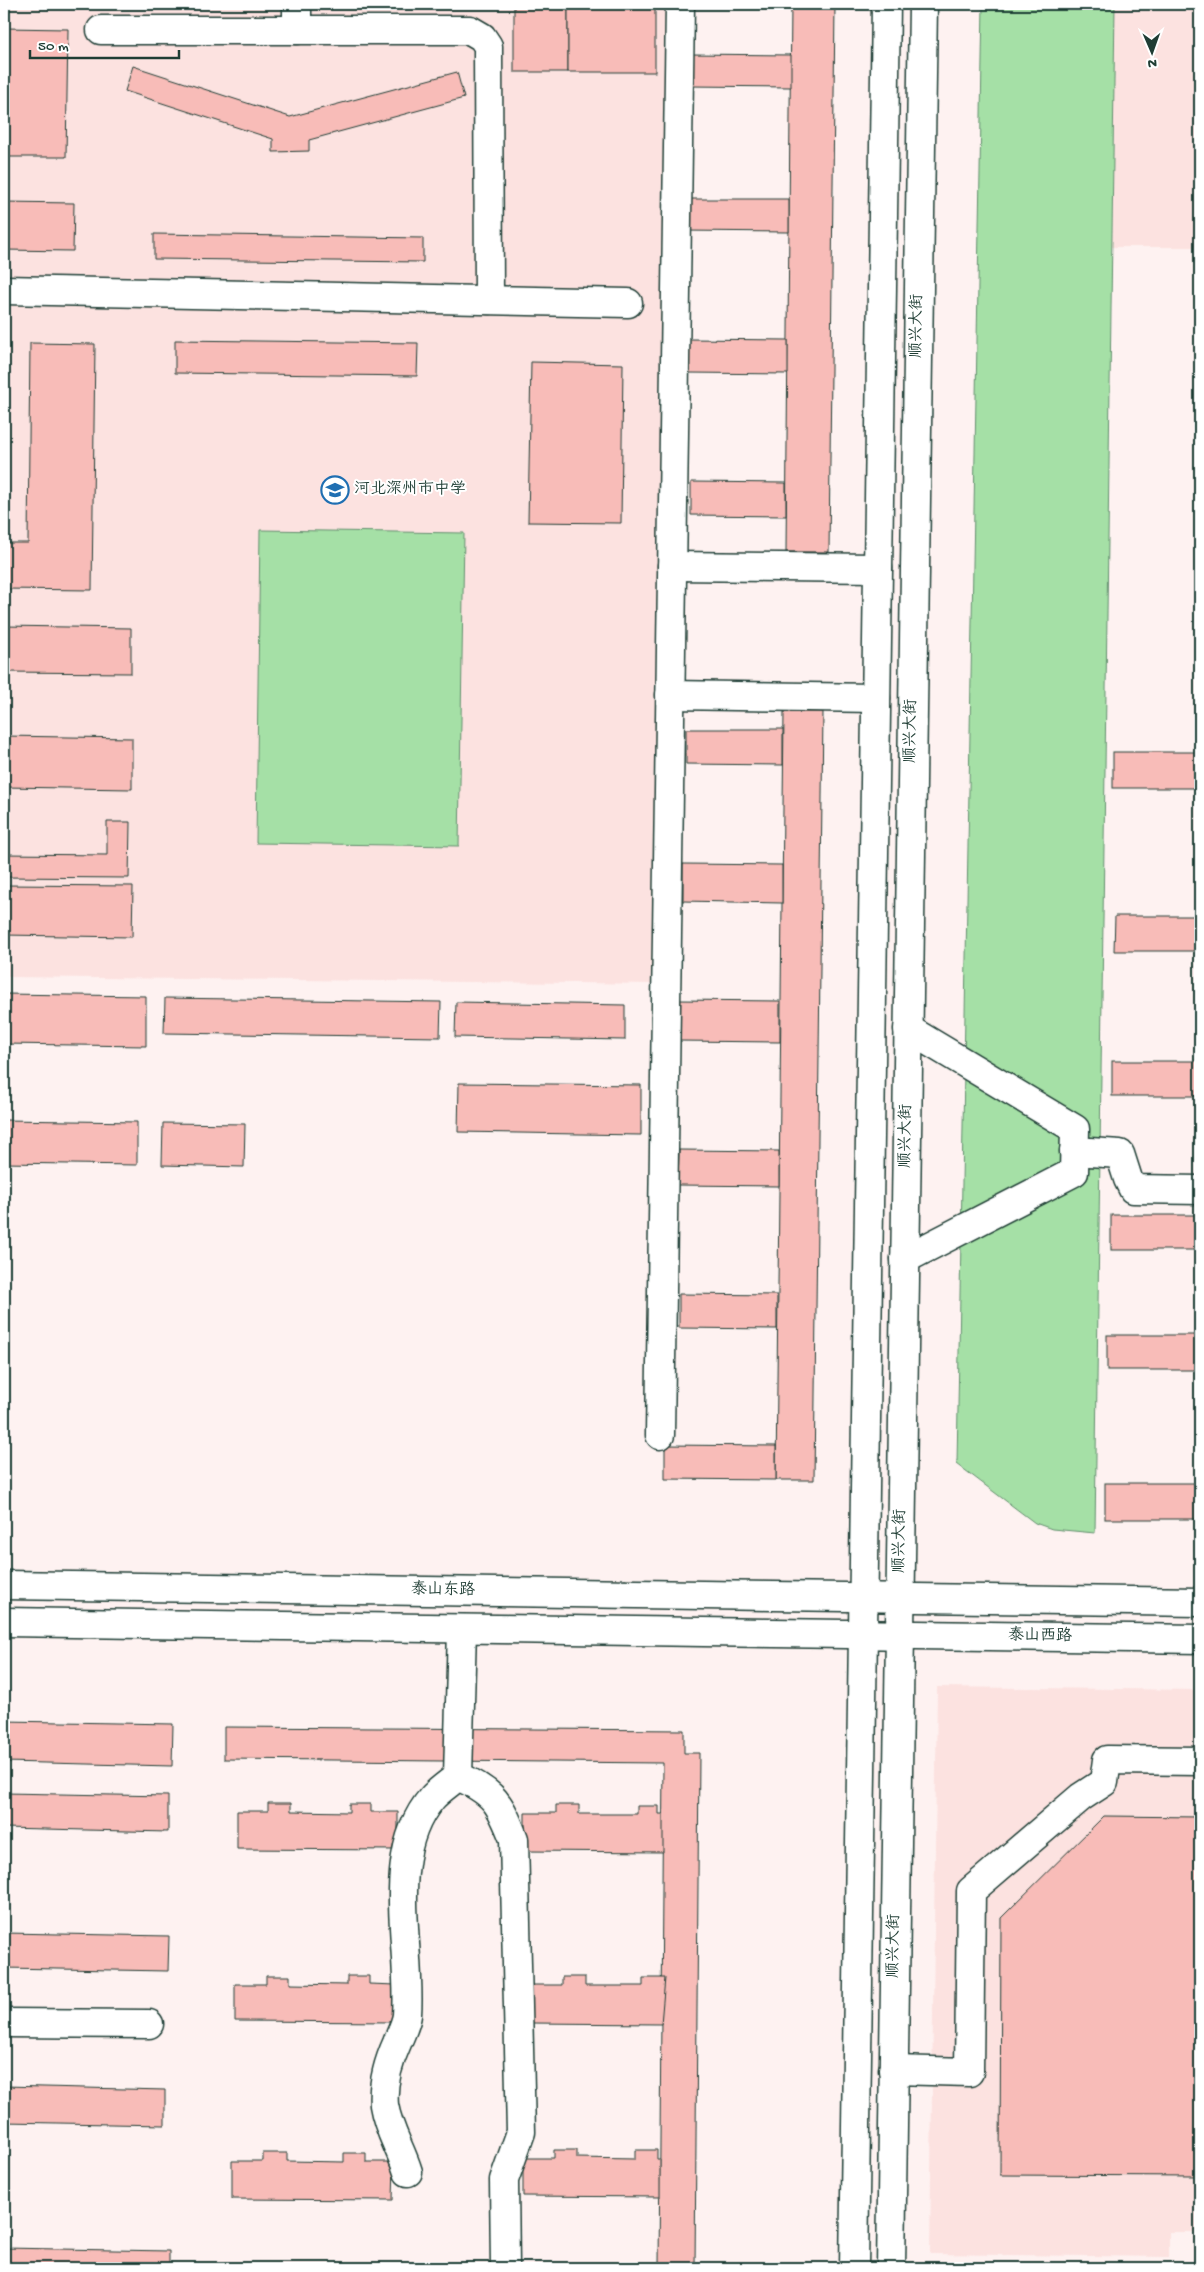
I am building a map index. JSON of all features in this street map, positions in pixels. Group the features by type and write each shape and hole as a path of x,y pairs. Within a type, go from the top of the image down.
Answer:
{"main road":[{"path":"660,1435 680,4"},
{"name":"顺兴大街","path":"854,2268 882,1598 876,698 886,4"},
{"name":"顺兴大街","path":"891,2268 893,2070 881,1634 905,1259 923,4"},
{"path":"101,30 297,17 470,30 482,37 488,46 489,300"},
{"path":"4,290 628,303"},
{"path":"672,566 878,568"},
{"path":"670,695 876,698"},
{"path":"905,1259 1074,1172 1075,1129 908,1029"},
{"path":"1074,1151 1120,1154 1128,1179 1134,1189 1200,1190"},
{"name":"泰山东路","path":"4,1585 882,1598"},
{"path":"882,1598 1200,1602"},
{"path":"4,1622 881,1634"},
{"path":"408,2172 404,2157 390,2130 384,2105 384,2086 388,2062 407,2016 404,1861 414,1828 432,1798 458,1776 462,1628"},
{"name":"泰山西路","path":"881,1634 1200,1639"},
{"path":"893,2070 969,2072 971,1891 1081,1797 1104,1782 1107,1760 1200,1761"},
{"path":"458,1776 482,1787 494,1798 504,1814 514,1839 521,2132 504,2180 505,2268"},
{"path":"4,2023 149,2024"}],"shaded area":[{"name":"河北深州市中学","path":"4,4 672,4 661,984 4,977"},
{"path":"1115,4 1200,4 1200,247 1112,247"},
{"path":"937,1687 1200,1690 1200,2232 1169,2232 1169,2257 930,2254"}],"green space":[{"path":"983,4 1115,4 1095,1533 1052,1529 1035,1523 957,1464"},
{"path":"260,530 464,533 459,846 256,843"}],"building":[{"path":"514,4 568,4 568,72 514,72"},
{"path":"791,4 835,4 829,552 786,552"},
{"path":"568,7 655,7 655,72 568,72"},
{"path":"4,28 68,29 66,157 4,157"},
{"path":"689,54 791,55 791,87 689,86"},
{"path":"133,66 290,117 457,72 464,98 309,140 309,151 273,152 273,139 125,91"},
{"path":"684,199 789,199 789,232 684,231"},
{"path":"4,202 74,203 73,251 4,250"},
{"path":"154,234 423,238 423,262 154,259"},
{"path":"689,339 788,340 788,374 689,373"},
{"path":"175,340 418,343 417,376 175,373"},
{"path":"30,343 95,344 92,590 4,589 4,543 28,543"},
{"path":"531,362 623,364 621,523 528,522"},
{"path":"691,482 786,483 786,516 691,515"},
{"path":"4,626 131,628 131,673 4,672"},
{"path":"784,712 823,712 814,1480 776,1480"},
{"path":"686,729 783,729 783,765 686,764"},
{"path":"4,736 132,738 132,789 4,787"},
{"path":"1113,752 1200,752 1200,788 1113,788"},
{"path":"107,822 130,822 129,878 4,877 4,854 107,855"},
{"path":"683,864 782,865 782,903 683,901"},
{"path":"4,885 133,886 132,937 4,935"},
{"path":"1115,916 1200,916 1200,951 1114,951"},
{"path":"4,994 146,996 146,1046 4,1044"},
{"path":"165,998 441,1002 440,1037 164,1033"},
{"path":"678,1000 780,1001 780,1042 678,1041"},
{"path":"456,1002 625,1005 625,1040 455,1037"},
{"path":"1112,1061 1200,1061 1200,1096 1112,1096"},
{"path":"459,1083 641,1085 641,1135 458,1132"},
{"path":"4,1120 137,1122 137,1165 4,1163"},
{"path":"163,1123 245,1124 244,1167 162,1165"},
{"path":"679,1150 779,1151 779,1186 678,1185"},
{"path":"1111,1215 1200,1215 1200,1250 1111,1250"},
{"path":"679,1294 777,1295 777,1329 679,1328"},
{"path":"1107,1335 1200,1335 1200,1370 1107,1370"},
{"path":"665,1445 776,1446 776,1480 665,1479"},
{"path":"1105,1483 1200,1483 1200,1519 1105,1519"},
{"path":"4,1721 173,1724 172,1766 4,1762"},
{"path":"224,1727 684,1730 684,1753 699,1753 695,2268 659,2268 663,1763 224,1759"},
{"path":"4,1793 168,1796 168,1832 4,1828"},
{"path":"268,1803 291,1803 291,1811 349,1812 349,1804 371,1804 371,1812 398,1812 398,1850 237,1849 237,1811 268,1811"},
{"path":"556,1805 579,1805 579,1814 637,1814 637,1806 659,1806 659,1814 663,1814 663,1852 525,1851 525,1813 556,1813"},
{"path":"1104,1816 1200,1817 1200,2176 1000,2175 1001,1918"},
{"path":"4,1933 169,1936 168,1971 4,1968"},
{"path":"266,1976 290,1976 290,1984 347,1985 347,1976 369,1976 369,1984 396,1985 396,2022 235,2021 235,1984 266,1984"},
{"path":"562,1977 585,1977 585,1986 643,1986 643,1978 665,1978 661,2024 531,2023 531,1985 562,1985"},
{"path":"4,2086 165,2090 165,2125 4,2122"},
{"path":"554,2150 577,2150 577,2158 635,2159 635,2150 657,2150 657,2159 660,2159 660,2197 523,2196 523,2158 554,2158"},
{"path":"263,2153 287,2153 287,2161 344,2162 344,2153 366,2153 366,2162 394,2162 393,2200 232,2199 232,2161 263,2161"},
{"path":"4,2248 169,2251 169,2268 4,2268"}],"place":[{"name":"河北深州市中学","path":"335,490"}]}
